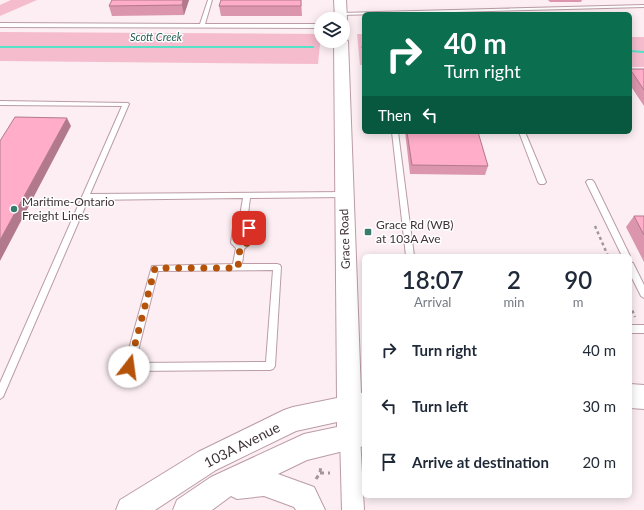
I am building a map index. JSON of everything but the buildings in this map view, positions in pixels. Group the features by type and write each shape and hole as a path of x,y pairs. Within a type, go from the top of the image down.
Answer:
{"street":[{"path":"340,0 341,12"},
{"name":"Grace Road","path":"341,48 344,194 357,405 357,435"},
{"path":"632,396 644,397"},
{"name":"103A Avenue","path":"130,510 207,461 293,419 357,405"},
{"path":"187,510 221,487 304,447 357,435 353,510"},
{"path":"221,487 264,482 304,497 311,510"}],"lane":[{"path":"202,26 210,0"},
{"path":"425,12 644,6"},
{"path":"350,15 362,15"},
{"path":"0,25 314,26"},
{"path":"0,103 126,104 0,394"},
{"path":"395,134 410,254"},
{"path":"523,134 542,182"},
{"path":"590,182 625,254"},
{"path":"86,197 344,194"},
{"path":"238,268 240,247 235,243 237,228 243,224 247,195"},
{"path":"277,267 270,366 129,367 155,268 238,268 277,267"},
{"path":"632,269 644,294"},
{"path":"632,329 644,329"}],"path":[{"path":"595,226 607,254"},
{"path":"632,309 636,317 632,317"},
{"path":"314,483 320,474 321,461"},
{"path":"320,474 330,473"}],"shaded area":[{"path":"11,0 37,0 0,16 0,5"},
{"path":"0,32 314,34 314,48 320,48 318,64 0,61"},
{"path":"357,34 362,34 362,65 360,65"},
{"path":"632,37 644,37 644,67 632,67"}],"waterway":[{"name":"Scott Creek","path":"0,47 313,47"},
{"name":"Scott Creek","path":"632,51 644,52"}],"place":[{"name":"Maritime-Ontario Freight Lines","path":"14,209"},
{"name":"Grace Rd (WB) at 103A Ave","path":"368,232"}],"route":[{"path":"129,367 155,268 238,268 240,247 247,243 249,228"}]}
